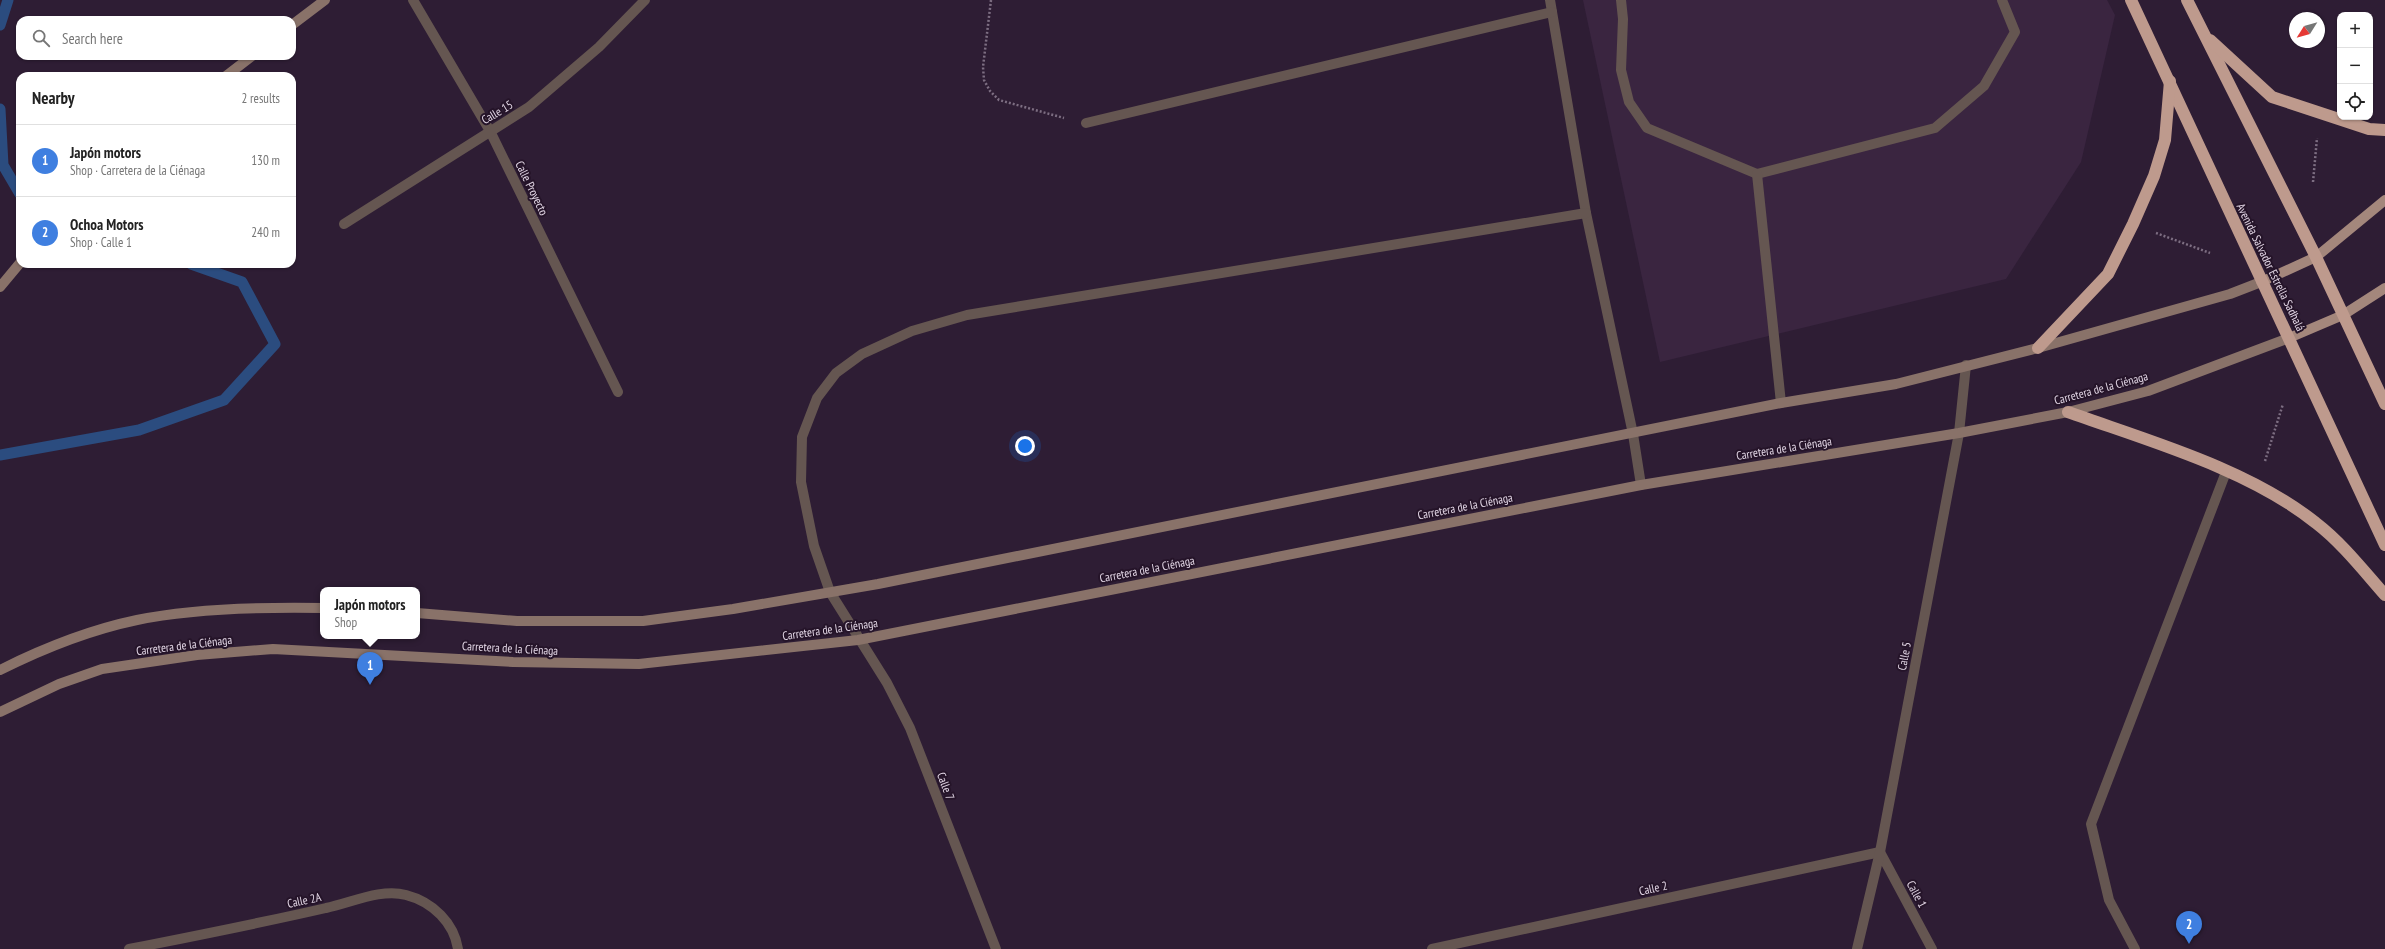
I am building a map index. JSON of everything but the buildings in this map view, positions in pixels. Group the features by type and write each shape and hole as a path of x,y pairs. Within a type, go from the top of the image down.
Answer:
{"highway":[{"name":"Avenida Salvador Estrella Sadhalá","path":"2132,0 2170,80 2261,282 2289,338 2385,545"},
{"path":"2187,0 2316,257 2385,404"},
{"path":"2204,35 2272,97 2369,130 2385,130"},
{"path":"2038,348 2108,274 2133,224 2154,176 2165,140 2170,80"},
{"path":"2068,412 2173,449 2281,498 2316,523 2353,559 2385,595"}],"main road":[{"path":"2261,282 2316,257 2385,200"},
{"path":"2289,338 2343,315 2385,288"}],"street":[{"path":"296,23 325,0"},
{"name":"Calle Proyecto","path":"412,0 490,131 618,392"},
{"name":"Calle 15","path":"344,224 529,107 599,47 645,0"},
{"path":"1550,0 1586,213 1633,434 1641,485"},
{"path":"1621,0 1623,19 1621,70 1629,102 1646,128 1757,174 1935,128 1984,86 2014,32 2002,0"},
{"path":"1086,123 1552,12"},
{"path":"231,72 247,60"},
{"path":"1757,174 1781,403"},
{"name":"Calle 7","path":"996,949 910,728 887,684 858,640 830,592 814,546 801,482 802,437 817,398 836,373 862,354 912,331 967,315 1586,213"},
{"path":"0,287 17,268"},
{"path":"420,613 517,621 643,621 733,609 878,584 1633,434 1781,403 1896,384 1966,365 2038,348 2230,294 2261,282"},
{"name":"Carretera de la Ciénaga","path":"0,712 59,684 102,669 197,655 273,649 514,662 639,664 858,640 1641,485 1959,433 2068,412 2148,390 2289,338"},
{"name":"Calle 5","path":"1857,949 1880,852 1959,433 1966,365"},
{"path":"2135,949 2109,900 2091,824 2226,472"},
{"path":"0,670 43,649 101,629 139,620 266,607 320,608"},
{"name":"Calle 2","path":"1432,949 1880,852"},
{"name":"Calle 1","path":"1880,852 1932,949"},
{"name":"Calle 2A","path":"129,949 326,908 387,893 406,895 425,903 445,917 456,940 458,949"}],"path":[{"path":"991,0 984,80 990,91 999,100 1050,115"},
{"path":"2313,182 2319,114"},
{"path":"2133,224 2210,253"},
{"path":"2257,486 2284,404"}],"shaded area":[{"path":"1583,0 2107,0 2115,15 2081,162 2006,279 1660,362"}],"waterway":[{"path":"0,25 8,0"},
{"path":"0,109 3,165 16,187"},
{"path":"0,455 139,430 224,400 275,344 242,282 202,268"}],"place":[{"name":"Japón motors","path":"370,685"},
{"name":"Ochoa Motors","path":"2189,944"}]}
